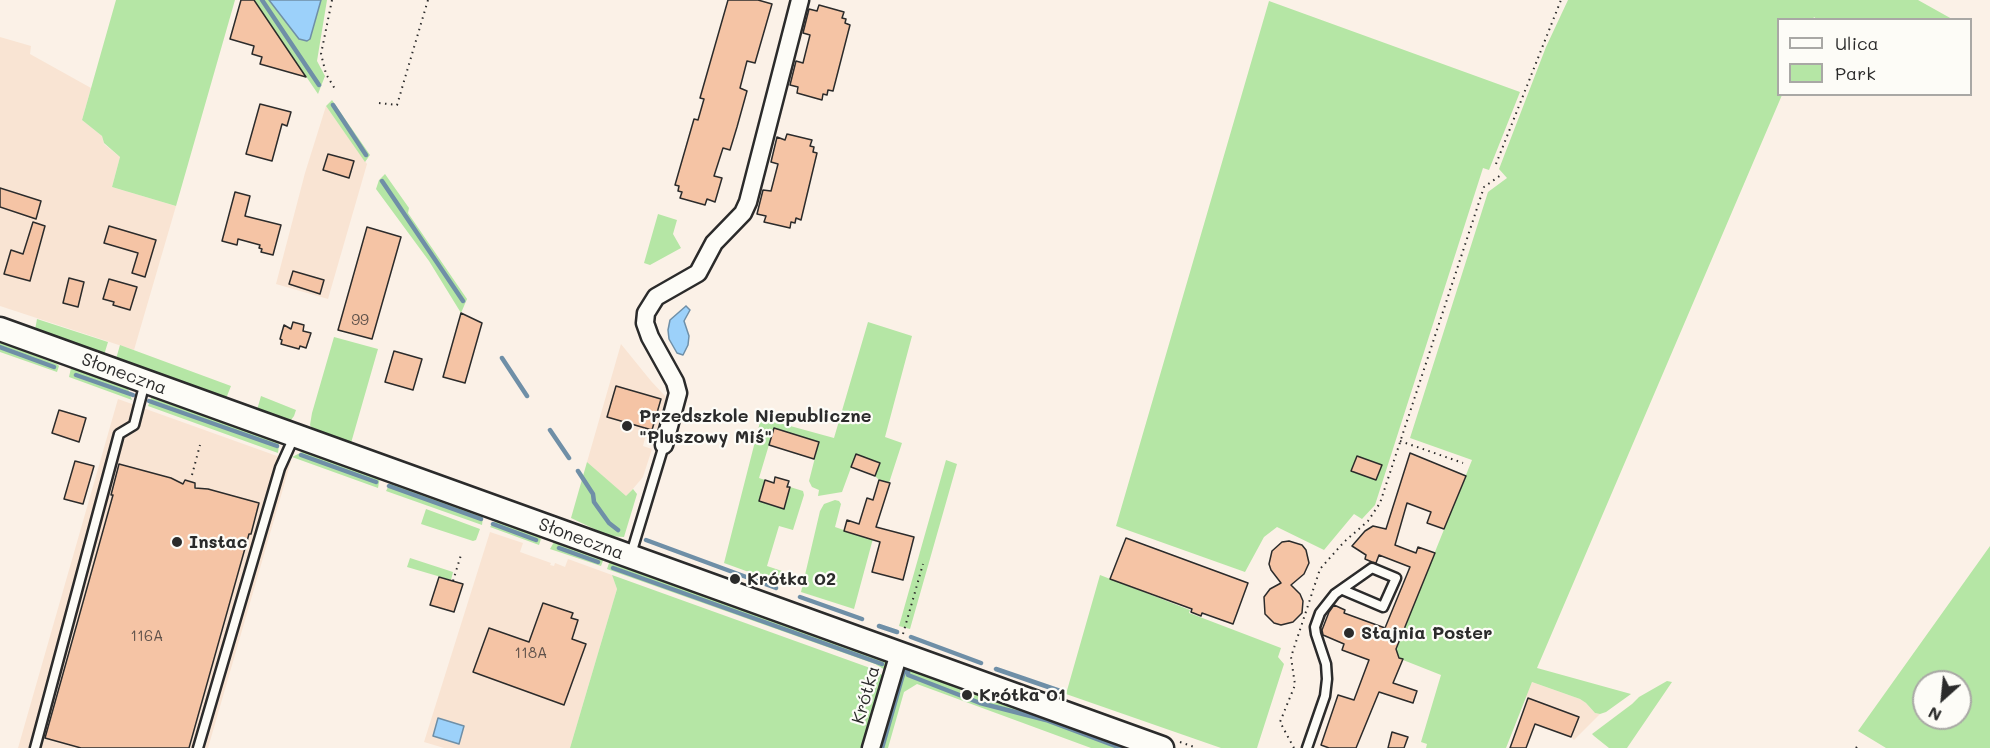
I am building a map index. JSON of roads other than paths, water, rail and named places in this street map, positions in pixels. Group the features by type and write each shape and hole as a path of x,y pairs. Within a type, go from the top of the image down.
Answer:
{"main road":[{"name":"Słoneczna","path":"0,329 630,556 900,648 1162,748"}],"street":[{"path":"664,446 678,393 675,382 650,337 645,323 646,312 656,297 698,273 714,243 743,213 748,202 800,0"},
{"name":"Krótka","path":"871,748 900,648"}],"lane":[{"path":"34,748 119,434 134,425 145,382"},
{"path":"198,748 280,468 295,435"},
{"path":"630,556 664,446"},
{"path":"1307,748 1325,696 1326,664 1315,627 1325,606 1335,594 1372,568 1396,578 1383,607 1343,590"}],"water":[{"path":"269,0 321,0 310,39 307,41 299,39"},
{"path":"686,306 690,310 684,321 689,336 683,355 677,353 669,339 668,330 670,320"},
{"path":"438,718 464,726 459,744 433,736"}],"waterway":[{"path":"262,0 319,85"},
{"path":"333,105 366,155"},
{"path":"382,181 463,301"},
{"path":"0,347 54,367"},
{"path":"502,358 527,396"},
{"path":"76,375 133,395"},
{"path":"149,401 277,446"},
{"path":"550,430 569,458"},
{"path":"301,455 376,482"},
{"path":"578,471 593,494 594,502 609,523 618,530"},
{"path":"389,486 481,519"},
{"path":"493,524 536,540"},
{"path":"646,540 776,588"},
{"path":"559,548 598,562"},
{"path":"613,568 882,664"},
{"path":"800,597 862,619"},
{"path":"879,626 897,632"},
{"path":"911,637 981,663"},
{"path":"996,669 1063,692"},
{"path":"882,748 904,671 908,672 908,675 980,703 1046,720 1121,748"}],"place":[{"name":"Przedszkole Niepubliczne \"Pluszowy Miś\"","path":"627,426"},
{"name":"Instac","path":"177,542"},
{"name":"Krótka 02","path":"735,579"},
{"name":"Stajnia Poster","path":"1349,633"},
{"name":"Krótka 01","path":"967,695"}]}
